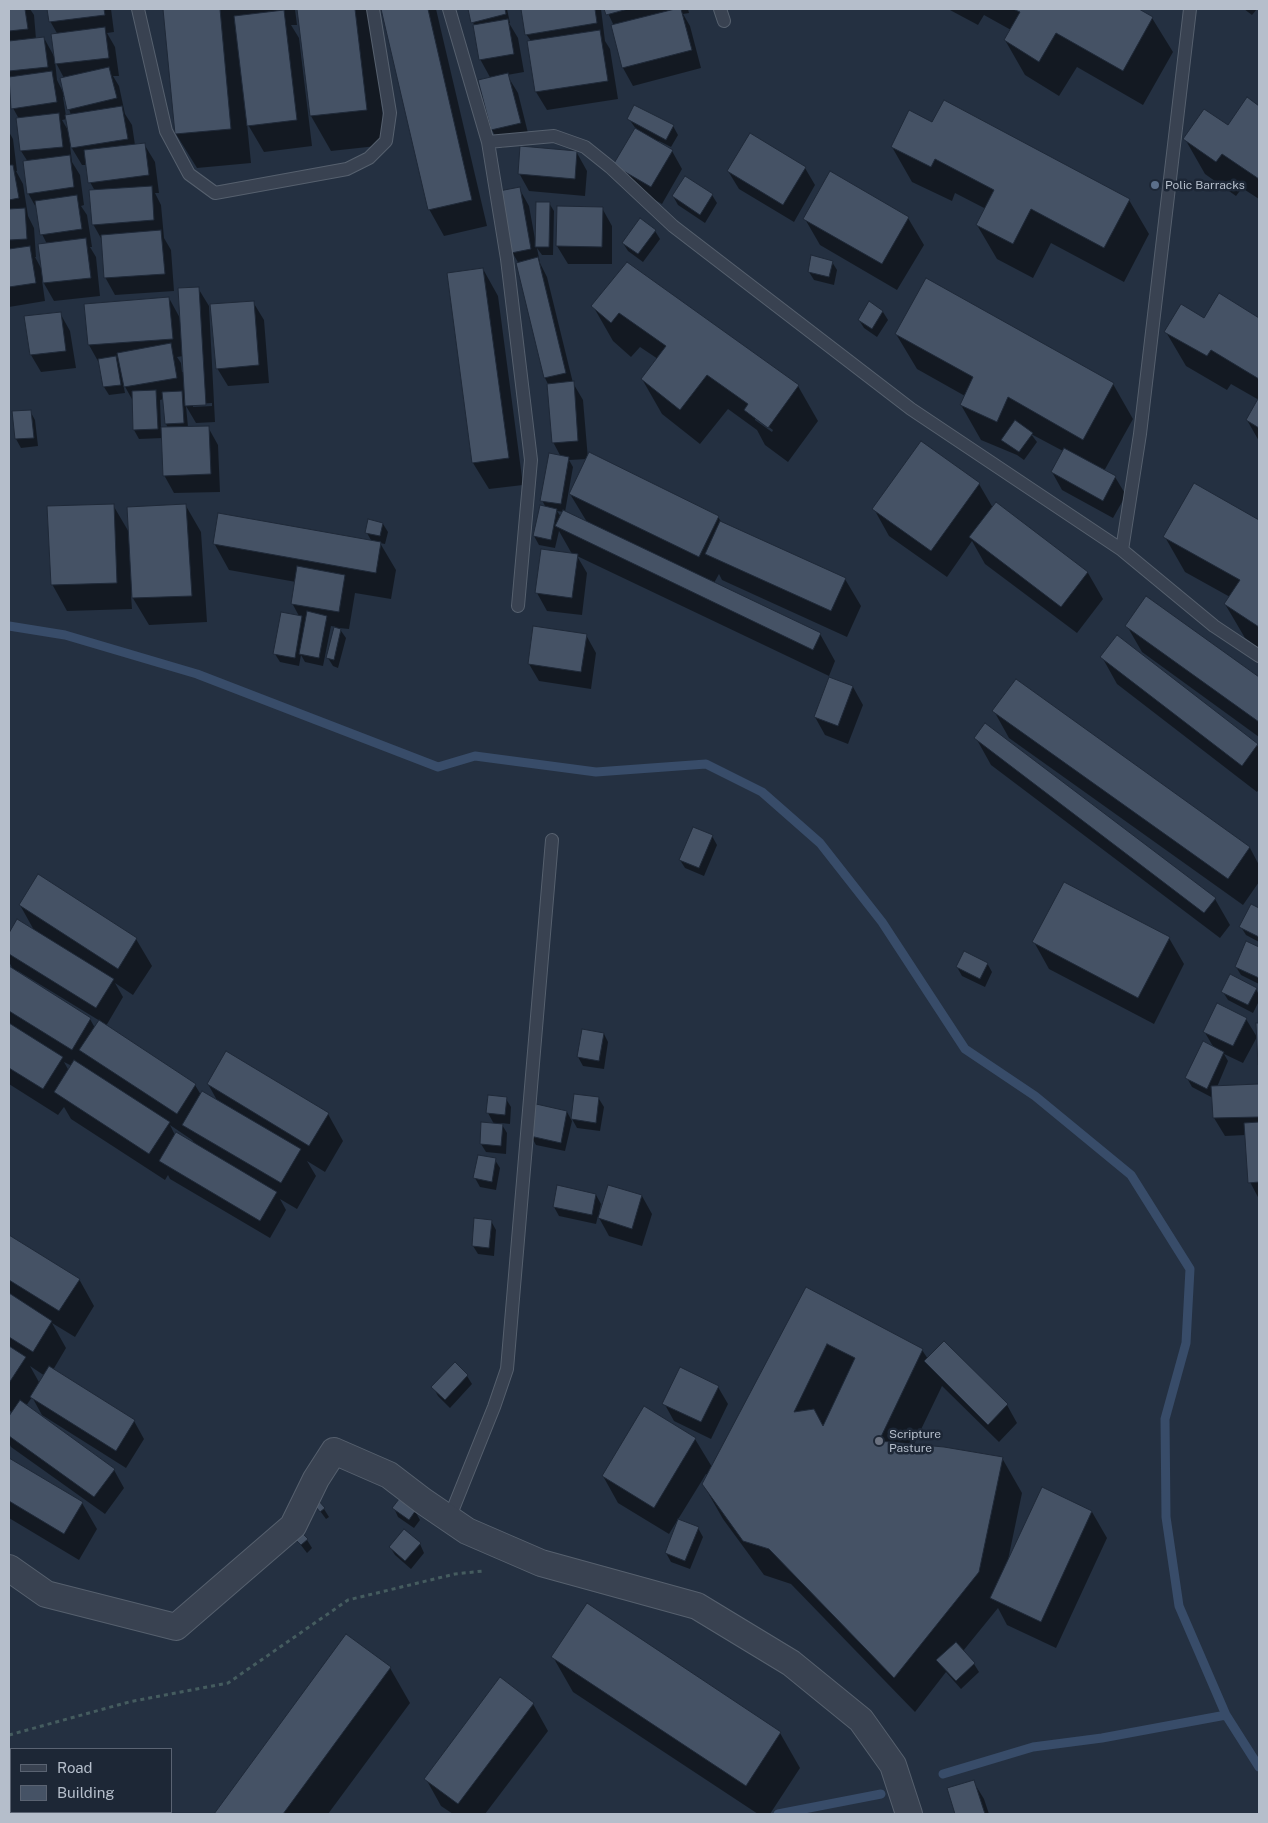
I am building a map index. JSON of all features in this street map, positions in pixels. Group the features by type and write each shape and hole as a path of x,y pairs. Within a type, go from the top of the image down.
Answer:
{"street":[{"path":"9,1568 46,1594 176,1627 293,1526 316,1479 334,1451 389,1475 467,1531 541,1563 697,1606 792,1663 861,1720 893,1765 909,1814"}],"lane":[{"path":"138,9 166,131 189,174 215,193 347,170 369,158 386,141 390,113 373,9"},
{"path":"449,9 488,142 507,259 531,460 518,606"},
{"path":"1122,550 1140,434 1170,164 1190,9"},
{"path":"488,142 554,136 585,147 610,167 673,226 911,409 1122,550 1214,626 1259,656"},
{"path":"449,1519 494,1407 507,1369 552,840"}],"path":[{"path":"9,1735 129,1702 228,1683 348,1600 454,1574 483,1570"}],"building":[{"path":"9,9 25,9 28,29 9,31"},
{"path":"47,9 104,9 105,15 49,22"},
{"path":"163,9 220,9 231,129 175,134"},
{"path":"297,9 355,9 367,110 310,116"},
{"path":"381,9 428,9 472,200 428,210"},
{"path":"468,9 505,9 506,14 471,23"},
{"path":"521,9 595,9 597,23 525,35"},
{"path":"604,9 628,9 606,15"},
{"path":"681,9 692,50 622,68 611,25"},
{"path":"1013,9 1139,9 1153,17 1123,71 1056,33 1039,62 1004,40 1020,12"},
{"path":"284,10 297,120 247,126 234,16"},
{"path":"508,19 514,54 479,60 473,25"},
{"path":"105,27 109,58 55,64 51,34"},
{"path":"600,30 608,81 535,92 527,41"},
{"path":"44,37 48,67 9,71 9,41"},
{"path":"109,67 117,98 67,110 60,78"},
{"path":"52,71 57,102 11,109 9,77"},
{"path":"508,73 521,123 491,130 478,80"},
{"path":"1247,97 1259,106 1259,179 1222,154 1216,162 1183,139 1204,109 1228,125"},
{"path":"944,100 1130,199 1104,248 1031,209 1013,244 976,225 994,190 935,159 931,167 891,147 909,110 932,122"},
{"path":"634,105 674,125 666,140 627,119"},
{"path":"122,106 128,139 71,148 65,115"},
{"path":"59,113 63,147 20,151 16,118"},
{"path":"635,128 673,150 651,187 613,165"},
{"path":"750,133 806,167 783,205 727,171"},
{"path":"145,143 149,175 88,183 84,150"},
{"path":"520,146 577,151 575,179 518,174"},
{"path":"70,155 74,187 27,194 23,161"},
{"path":"9,165 13,165 19,198 9,200"},
{"path":"830,171 909,217 882,264 803,219"},
{"path":"685,176 713,194 700,215 672,196"},
{"path":"152,186 154,220 92,225 89,190"},
{"path":"520,187 531,249 511,253 499,191"},
{"path":"77,195 82,229 40,235 35,201"},
{"path":"536,202 550,202 549,247 535,247"},
{"path":"557,206 603,207 602,247 556,246"},
{"path":"25,208 27,239 9,240 9,209"},
{"path":"640,218 656,230 638,254 622,243"},
{"path":"161,230 165,274 104,278 101,235"},
{"path":"86,238 91,278 43,283 38,244"},
{"path":"30,246 36,283 9,287 9,249"},
{"path":"811,255 833,261 829,277 808,272"},
{"path":"538,257 566,373 544,378 516,263"},
{"path":"627,262 799,385 768,428 744,410 748,404 707,375 680,410 641,379 666,346 619,313 611,323 591,306"},
{"path":"483,268 509,458 472,463 447,273"},
{"path":"926,278 1114,383 1083,440 1008,397 997,422 960,405 973,377 895,334"},
{"path":"199,287 206,405 185,406 178,288"},
{"path":"1219,293 1259,318 1259,379 1211,350 1207,356 1164,332 1181,304 1204,318"},
{"path":"169,297 173,339 88,345 84,304"},
{"path":"254,301 259,365 216,369 210,304"},
{"path":"869,301 883,311 872,329 858,320"},
{"path":"61,312 66,351 30,355 24,316"},
{"path":"171,343 177,378 124,387 117,353"},
{"path":"116,356 121,385 103,387 98,359"},
{"path":"574,381 578,441 552,443 547,384"},
{"path":"156,390 158,429 133,430 132,391"},
{"path":"182,391 184,423 165,424 162,392"},
{"path":"1259,397 1259,428 1246,420"},
{"path":"31,410 34,438 15,439 12,411"},
{"path":"1015,420 1033,433 1019,452 1001,440"},
{"path":"209,426 211,474 163,476 161,427"},
{"path":"921,441 980,483 931,551 872,509"},
{"path":"1064,448 1116,476 1103,501 1051,472"},
{"path":"589,452 719,516 699,557 569,494"},
{"path":"549,453 569,457 561,504 540,501"},
{"path":"1194,483 1259,520 1259,627 1224,604 1240,580 1163,537"},
{"path":"996,502 1088,572 1061,607 969,537"},
{"path":"114,504 117,583 51,585 47,506"},
{"path":"186,504 192,596 132,598 127,507"},
{"path":"540,505 557,509 551,540 533,536"},
{"path":"563,510 821,633 813,650 555,526"},
{"path":"218,513 381,542 376,573 213,544"},
{"path":"368,519 383,523 380,536 365,533"},
{"path":"720,521 846,578 831,611 705,554"},
{"path":"541,549 578,554 572,598 535,593"},
{"path":"297,566 345,575 339,612 291,604"},
{"path":"1146,596 1259,677 1259,722 1125,626"},
{"path":"307,611 327,616 319,658 299,654"},
{"path":"281,612 302,616 295,658 273,654"},
{"path":"533,626 587,634 581,672 528,664"},
{"path":"334,627 341,629 334,660 326,658"},
{"path":"1117,635 1258,744 1242,766 1100,657"},
{"path":"829,677 853,686 838,726 814,717"},
{"path":"1016,679 1250,847 1228,879 992,711"},
{"path":"985,723 1216,898 1204,913 974,738"},
{"path":"693,827 713,835 699,868 679,860"},
{"path":"38,874 137,938 118,969 19,905"},
{"path":"1064,882 1170,937 1138,998 1032,942"},
{"path":"1251,904 1259,908 1259,937 1239,927"},
{"path":"17,919 114,979 96,1008 9,954 9,933"},
{"path":"1246,941 1259,947 1259,978 1235,967"},
{"path":"964,951 988,963 980,979 956,967"},
{"path":"9,966 91,1018 72,1050 9,1011"},
{"path":"1230,974 1257,988 1248,1005 1221,992"},
{"path":"1217,1003 1247,1018 1233,1046 1203,1032"},
{"path":"99,1020 196,1084 177,1114 79,1050"},
{"path":"9,1023 63,1057 43,1089 9,1068"},
{"path":"1256,1023 1259,1023 1259,1065 1258,1065"},
{"path":"582,1029 604,1033 599,1061 577,1057"},
{"path":"1203,1041 1224,1052 1207,1089 1185,1078"},
{"path":"226,1051 329,1113 309,1146 207,1084"},
{"path":"74,1060 170,1122 149,1154 54,1092"},
{"path":"1259,1084 1259,1117 1213,1118 1211,1086"},
{"path":"202,1091 301,1149 281,1183 182,1125"},
{"path":"574,1094 599,1097 596,1123 571,1119"},
{"path":"488,1095 507,1097 505,1115 486,1113"},
{"path":"536,1104 567,1111 561,1143 530,1136"},
{"path":"481,1122 503,1124 501,1146 480,1144"},
{"path":"1259,1122 1259,1182 1248,1183 1244,1123"},
{"path":"176,1132 277,1192 260,1221 159,1161"},
{"path":"478,1155 496,1158 492,1182 473,1178"},
{"path":"557,1185 596,1194 592,1215 553,1207"},
{"path":"608,1185 642,1195 632,1229 598,1218"},
{"path":"474,1218 492,1220 489,1248 472,1246"},
{"path":"9,1235 80,1279 59,1311 9,1280"},
{"path":"806,1287 923,1349 879,1441 944,1447 1003,1457 979,1572 894,1678 769,1549 743,1541 702,1484","holes":["827,1344 855,1358 823,1426 814,1409 794,1412"]},
{"path":"9,1293 52,1321 33,1352 9,1337"},
{"path":"944,1341 1008,1404 988,1425 924,1361"},
{"path":"9,1346 26,1357 9,1383"},
{"path":"455,1362 468,1375 445,1400 431,1387"},
{"path":"49,1366 135,1420 116,1451 30,1397"},
{"path":"680,1367 719,1386 701,1422 662,1404"},
{"path":"20,1400 115,1469 94,1497 9,1436 9,1416"},
{"path":"644,1406 696,1438 654,1508 602,1476"},
{"path":"9,1458 83,1502 64,1534 9,1501"},
{"path":"1042,1487 1092,1511 1041,1622 990,1598"},
{"path":"399,1499 416,1510 409,1520 392,1508"},
{"path":"318,1500 325,1508 320,1512 313,1503"},
{"path":"678,1519 699,1527 685,1561 665,1553"},
{"path":"404,1529 421,1543 405,1561 389,1547"},
{"path":"299,1530 308,1539 301,1545 292,1536"},
{"path":"587,1603 781,1732 746,1786 551,1657"},
{"path":"346,1634 391,1667 283,1814 214,1814"},
{"path":"956,1642 975,1663 956,1681 936,1660"},
{"path":"500,1677 534,1703 458,1804 424,1779"},
{"path":"974,1780 985,1814 955,1814 947,1788"}],"waterway":[{"path":"9,626 65,635 197,674 438,767 475,756 596,772 706,764 762,792 820,843 882,922 965,1049 1035,1096 1131,1175 1190,1269 1186,1343 1165,1419 1166,1517 1179,1606 1226,1715 1259,1767"},
{"path":"943,1774 1033,1747 1102,1738 1226,1715"},
{"path":"778,1814 881,1794"}],"place":[{"name":"Polic Barracks","path":"1155,185"},
{"name":"Scripture Pasture","path":"879,1441"}]}
